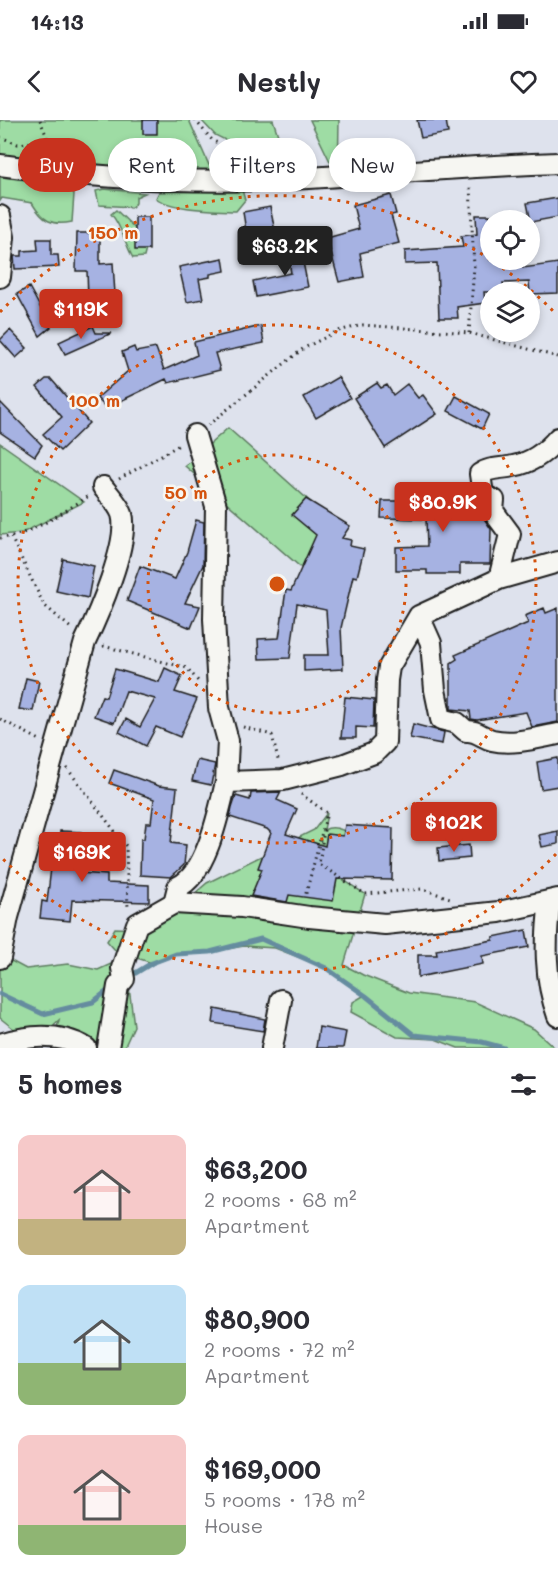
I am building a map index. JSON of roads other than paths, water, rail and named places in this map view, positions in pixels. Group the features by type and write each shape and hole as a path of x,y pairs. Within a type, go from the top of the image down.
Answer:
{"street":[{"path":"0,165 84,175 174,180 288,179 468,166 558,163"},
{"path":"0,216 4,237 0,277"},
{"path":"174,903 178,887 190,882 214,833 226,782 228,741 219,708 214,619 216,506 195,435"},
{"path":"500,579 510,534 493,511 494,500 483,495 479,476 488,470 525,463 541,454 558,438"},
{"path":"0,958 8,917 85,642 102,605 122,534 121,512 103,488"},
{"path":"226,782 283,780 361,760 380,750 385,742 389,667 419,616 500,579 558,562"},
{"path":"419,616 431,643 435,690 441,719 457,723 466,731 473,730 492,740 531,740 558,734"},
{"path":"108,1048 118,986 124,980 122,968 137,924 174,903 242,907 309,917 385,924 500,912 554,900 546,962 548,984 558,1016"},
{"path":"272,1048 280,1000"},
{"path":"0,1044 27,1036 44,1036 69,1040 86,1048"}],"waterway":[{"path":"129,977 152,963 176,954 210,952 261,939 326,968 366,996 414,1035 482,1042 504,1048"},
{"path":"0,994 43,1014 93,1002 111,988"}]}
